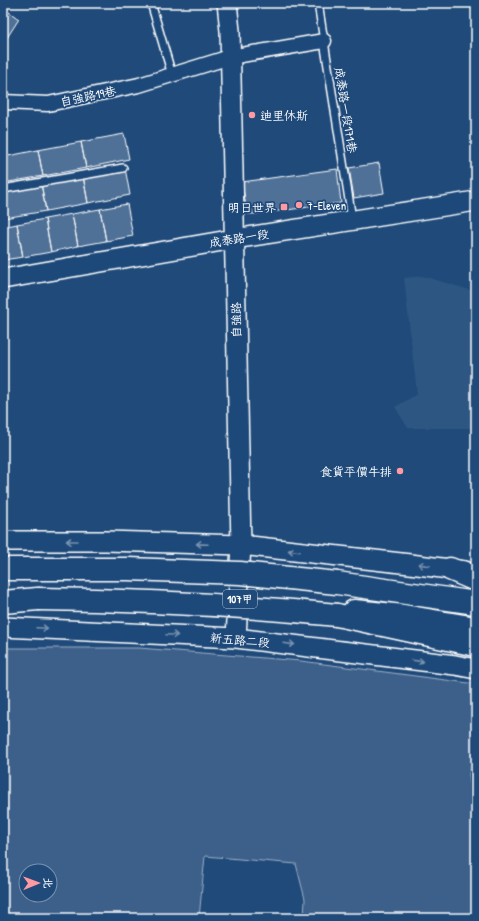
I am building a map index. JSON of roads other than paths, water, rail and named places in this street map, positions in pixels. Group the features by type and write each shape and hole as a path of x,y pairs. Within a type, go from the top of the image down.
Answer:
{"main road":[{"name":"自強路","path":"227,3 230,31 241,545 236,638"},
{"name":"成泰路一段","path":"3,279 234,239 476,201"},
{"path":"3,541 106,541 241,545 476,573"},
{"path":"3,569 128,569 232,573 338,583 476,591"},
{"path":"450,569 476,580"},
{"name":"107甲","path":"3,579 116,577 239,591 476,628"},
{"path":"338,583 476,603"},
{"name":"107甲","path":"3,596 239,591 407,600 476,610"},
{"path":"3,596 38,599 78,599 239,606 337,615 402,623 476,636"},
{"path":"3,602 38,599"},
{"path":"337,615 476,645"},
{"name":"新五路二段","path":"3,627 236,638 447,664 476,669"}],"street":[{"name":"自強路19巷","path":"3,102 48,104 139,85 230,57 324,41"}],"lane":[{"path":"151,3 172,75"},
{"name":"成泰路一段171巷","path":"318,3 352,220"},
{"path":"3,189 122,168"}],"place":[{"name":"迪里休斯","path":"252,115"},
{"name":"7-Eleven","path":"299,205"},
{"name":"明日世界","path":"284,207"},
{"name":"食貨平價牛排","path":"400,471"}]}
